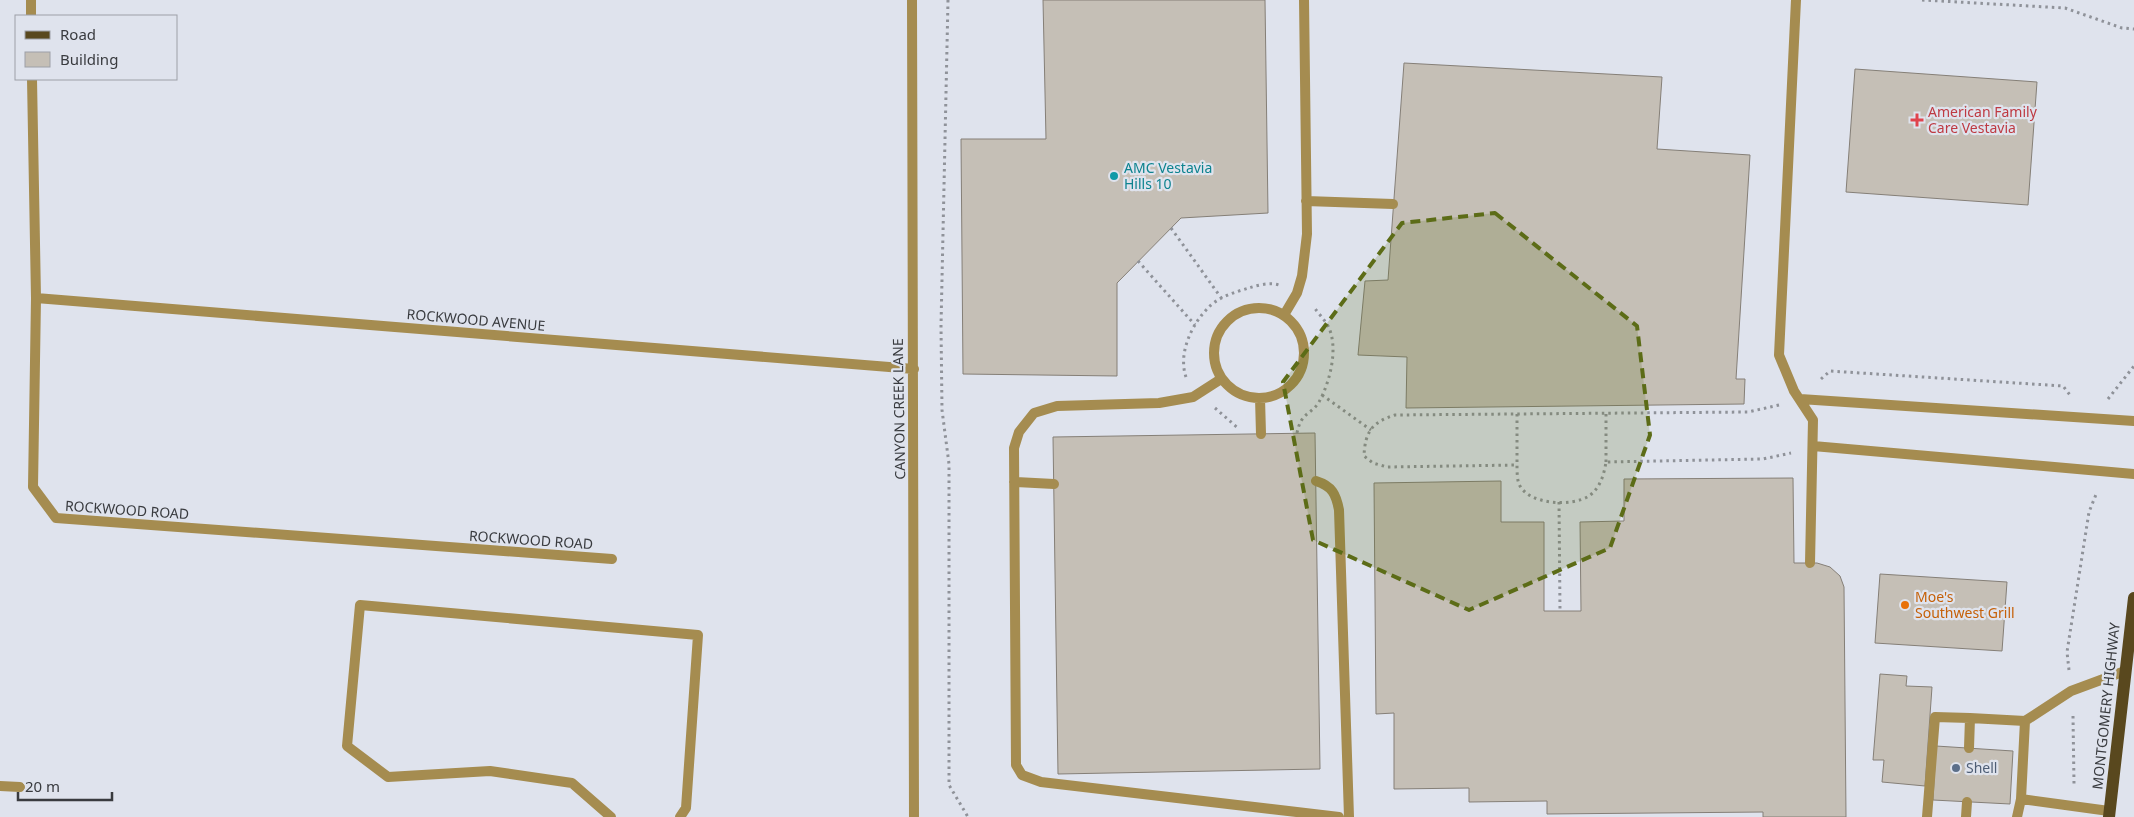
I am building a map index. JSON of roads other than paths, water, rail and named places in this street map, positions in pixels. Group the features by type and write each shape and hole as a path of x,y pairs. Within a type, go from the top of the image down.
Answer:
{"main road":[{"name":"MONTGOMERY HIGHWAY","path":"2109,814 2134,598"}],"street":[{"path":"31,0 31,15"},
{"name":"CANYON CREEK LANE","path":"912,0 914,817"},
{"path":"1284,315 1297,293 1302,276 1306,242 1304,0"},
{"path":"1796,0 1779,355 1794,391 1813,420 1810,564"},
{"name":"ROCKWOOD ROAD","path":"32,80 36,298 33,487 56,518 612,559"},
{"path":"1306,201 1393,204"},
{"name":"ROCKWOOD AVENUE","path":"36,298 914,369"},
{"path":"1251,308 1266,308 1284,315 1301,334 1305,349 1304,364 1298,377 1288,389 1275,396 1260,398 1245,396 1232,390 1221,379 1215,365 1213,350 1217,335 1225,323 1237,313 1251,308"},
{"path":"1221,379 1193,397 1159,403 1057,406 1034,414 1019,432 1014,448 1016,765 1022,775 1041,782 1339,817"},
{"path":"1260,398 1261,434"},
{"path":"1800,400 2134,421"},
{"path":"1813,446 2134,474"},
{"path":"1316,481 1326,484 1336,494 1340,510 1349,817"},
{"path":"1014,482 1054,484"},
{"path":"611,817 572,783 490,770 388,777 347,746 360,605 698,634 686,808 680,817"},
{"path":"1927,817 1935,716 2025,721 2071,691 2125,671"},
{"path":"1968,748 1970,718"},
{"path":"2016,817 2021,799 2025,721"},
{"path":"0,786 20,787"},
{"path":"2021,799 2071,806 2109,814"},
{"path":"1966,817 1967,802"}],"place":[{"name":"American Family Care Vestavia","path":"1917,120"},
{"name":"AMC Vestavia Hills 10","path":"1114,176"},
{"name":"Moe's Southwest Grill","path":"1905,605"},
{"name":"Shell","path":"1956,768"}]}
